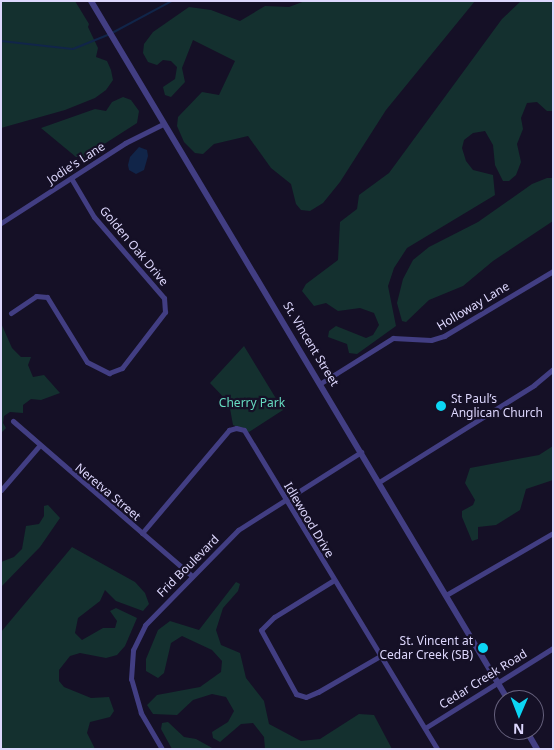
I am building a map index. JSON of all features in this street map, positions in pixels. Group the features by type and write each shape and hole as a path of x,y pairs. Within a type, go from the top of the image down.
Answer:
{"street":[{"name":"St. Vincent Street","path":"91,1 163,124 321,383 502,690"},
{"name":"Jodie's Lane","path":"1,223 125,143 163,124"},
{"name":"Golden Oak Drive","path":"11,313 36,296 47,297 88,362 109,373 122,368 165,312 164,298 94,217 71,178"},
{"name":"Holloway Lane","path":"321,383 393,338 431,340 444,336 553,271"},
{"path":"379,482 534,385 553,369"},
{"name":"Neretva Street","path":"13,421 39,446 192,576"},
{"name":"Idlewood Drive","path":"142,533 232,428 248,433 285,499 437,749"},
{"path":"1,490 39,446"},
{"name":"Frid Boulevard","path":"162,749 135,701 131,679 132,658 146,625 238,530 361,452"},
{"path":"446,595 553,533"},
{"path":"334,580 274,617 261,630 296,694 306,697 318,692 380,656"},
{"name":"Cedar Creek Road","path":"425,728 553,648"}],"green space":[{"path":"1,1 75,1 89,24 88,27 98,48 96,57 107,61 111,70 113,80 106,90 95,98 65,110 1,128"},
{"path":"305,1 475,1 386,110 340,182 323,203 310,211 301,210 296,204 291,184 271,168 248,136 214,144 203,154 195,153 184,142 177,126 178,117 202,92 219,95 235,61 193,40 182,68 185,82 171,97 165,95 163,87 175,79 177,67 171,61 163,60 157,65 148,62 143,53 144,44 153,32 189,7 211,10 240,21 265,6 289,7"},
{"path":"521,1 553,1 553,111 547,111 537,102 527,103 521,118 523,129 517,144 521,162 516,175 509,181 503,181 495,165 493,145 485,131 473,133 464,140 462,148 466,161 473,170 493,175 495,195 407,248 394,268 388,286 396,326 357,354 349,353 347,344 328,337 329,331 336,326 366,338 373,335 379,325 374,313 360,308 338,311 326,303 314,306 302,291 306,284 338,260 340,222 357,209 359,195 389,173 502,19"},
{"path":"123,97 131,100 139,111 137,123 84,157 76,157 41,128 95,109 106,111 112,102"},
{"path":"547,178 553,178 553,221 493,261 463,286 429,300 406,322 402,321 397,303 403,279 413,260 429,247 478,222 532,184"},
{"path":"1,323 12,348 21,357 31,357 28,365 33,377 44,375 60,393 41,400 31,399 23,405 23,413 10,412 4,416 3,423 6,428 1,433"},
{"name":"Cherry Park","path":"244,346 283,410 249,432 233,425 229,403 210,383"},
{"path":"553,446 553,480 526,489 520,510 496,525 478,527 478,539 472,541 462,517 462,511 473,505 475,500 465,483 470,468 539,455"},
{"path":"48,505 60,518 40,547 1,587 1,562 14,557 22,549 26,526 39,524 44,516 44,506"},
{"path":"72,547 135,582 145,593 149,604 143,611 116,601 105,590 100,601 78,618 75,633 82,640 103,628 115,628 117,621 110,611 116,608 137,618 125,646 117,655 106,658 80,653 70,656 59,670 59,681 64,687 91,698 109,697 114,711 110,717 90,722 87,733 95,749 1,749 1,632"},
{"path":"236,582 240,584 238,591 223,608 216,630 221,645 240,653 246,678 264,701 269,724 301,741 320,739 359,714 374,715 392,749 265,749 264,737 253,723 241,724 220,742 213,738 212,732 228,722 234,711 226,697 212,694 193,700 177,715 153,714 147,705 157,695 200,687 221,672 222,661 212,650 182,636 171,643 164,673 158,678 146,671 146,659 158,630 170,621 199,630"},
{"path":"168,722 184,737 196,739 214,749 172,749 161,729 162,723"}],"water":[{"path":"139,147 147,150 148,156 144,170 136,174 129,170 128,165 130,157"}],"waterway":[{"path":"112,33 172,1"},
{"path":"1,41 73,49 108,35"}],"place":[{"name":"St Paul’s Anglican Church","path":"441,406"},
{"name":"St. Vincent at Cedar Creek (SB)","path":"483,648"}]}
